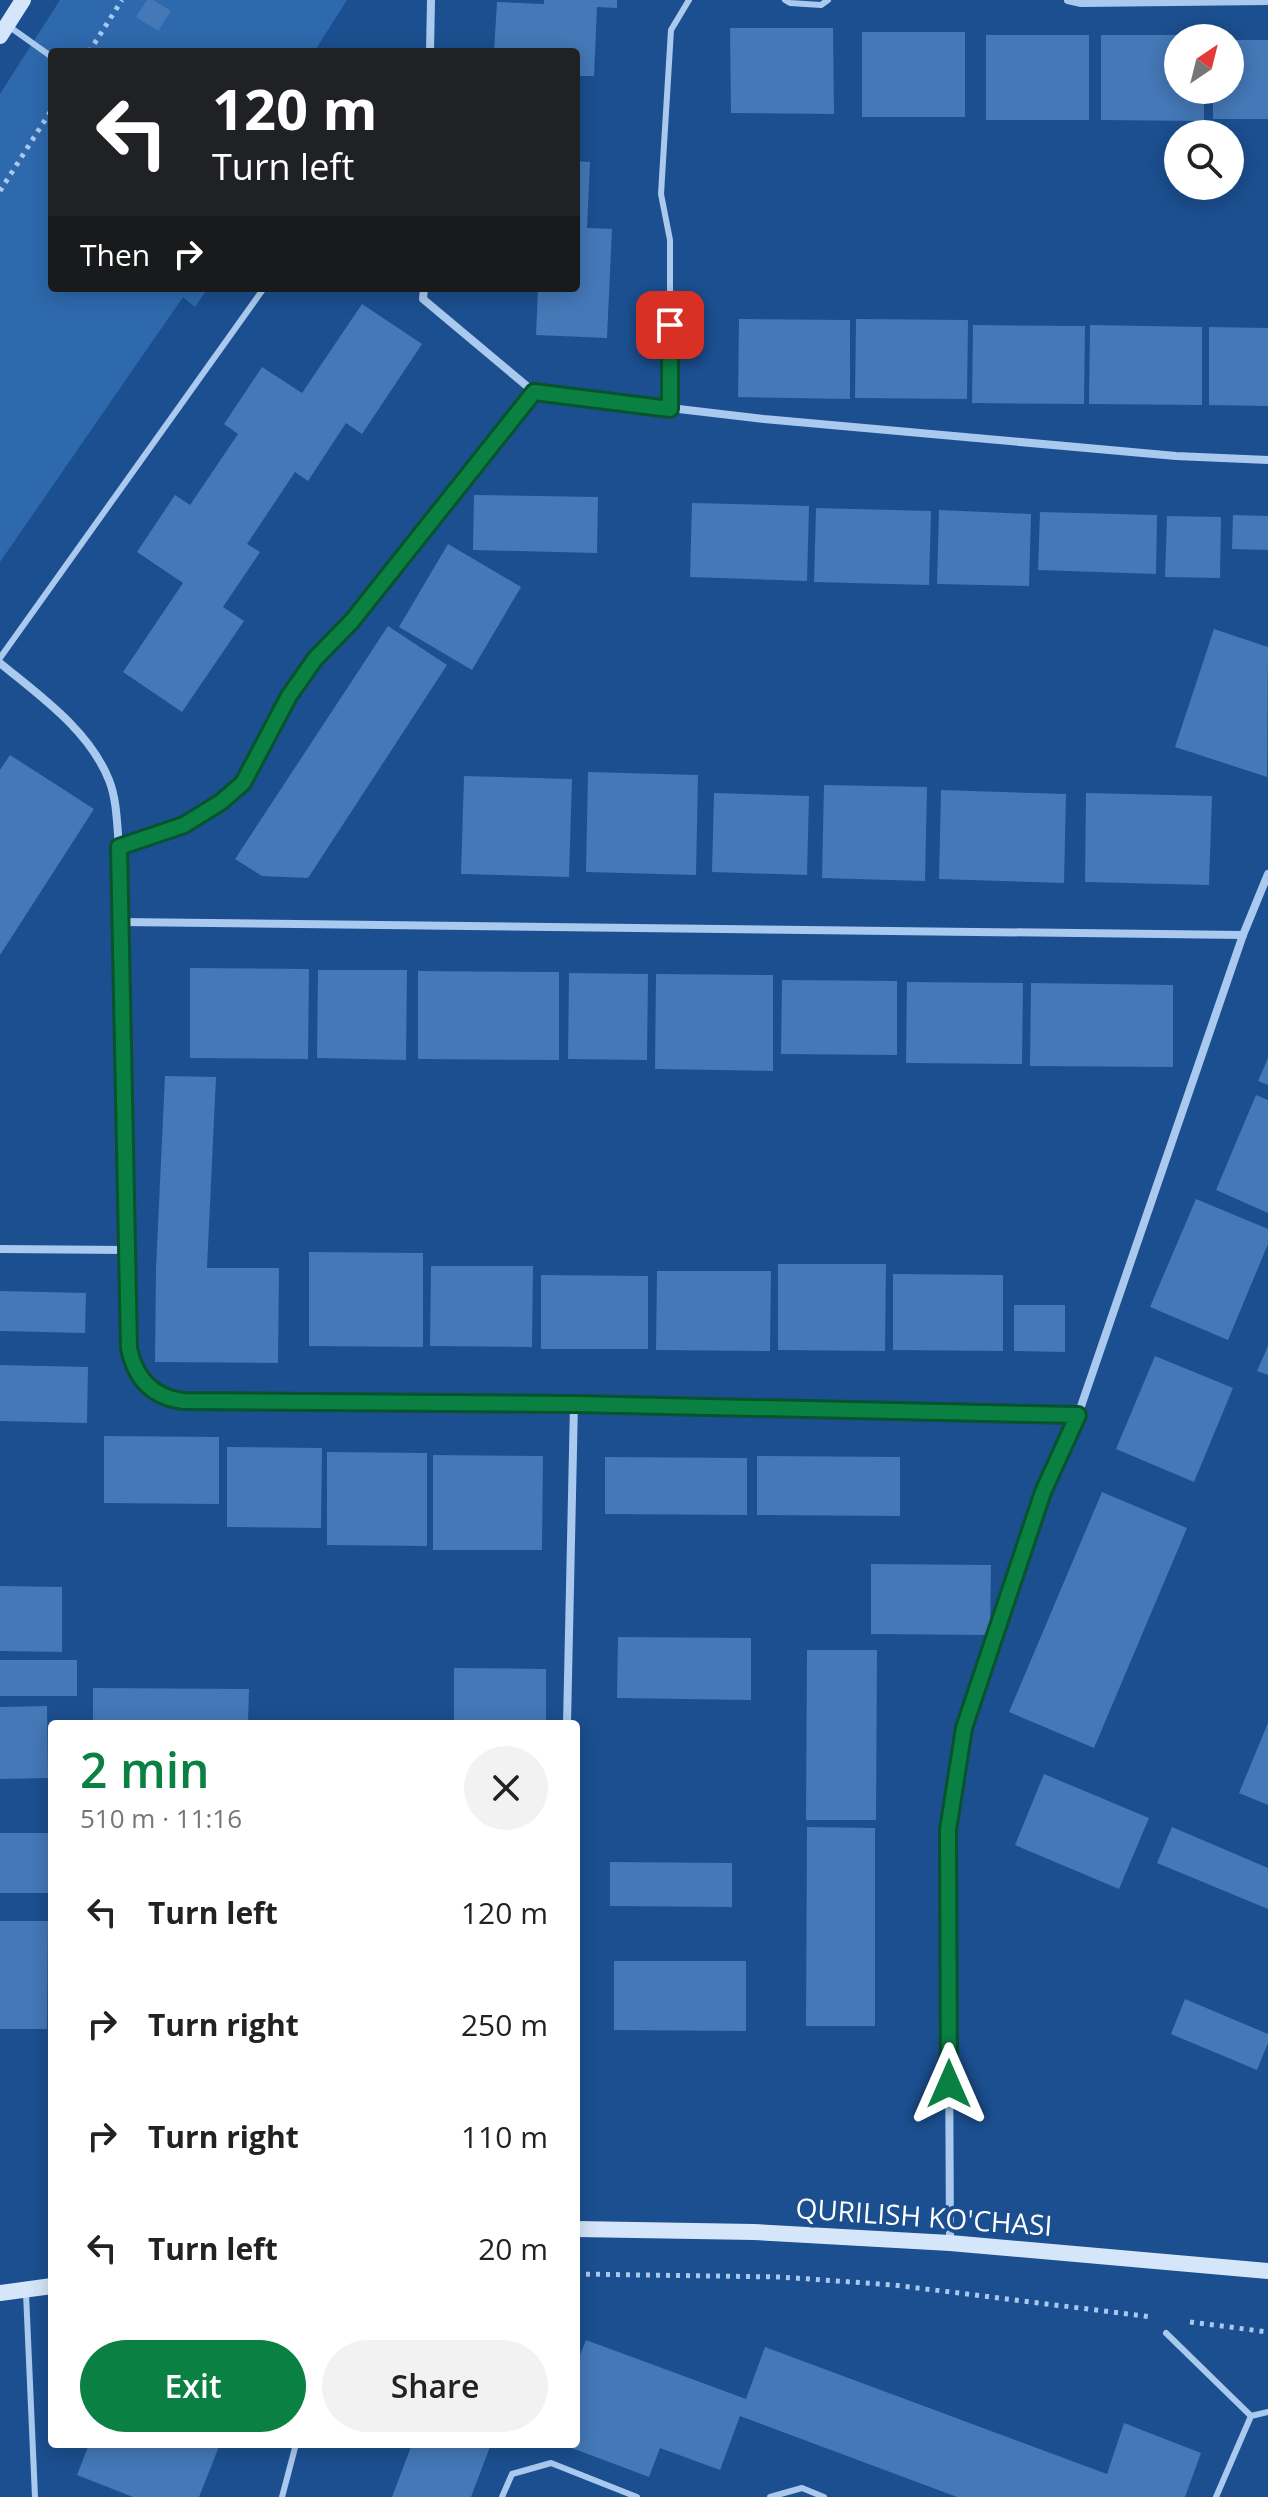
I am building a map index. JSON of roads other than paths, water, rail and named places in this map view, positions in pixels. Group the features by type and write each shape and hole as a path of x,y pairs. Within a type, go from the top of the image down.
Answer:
{"street":[{"path":"4,31 23,0"},
{"path":"430,48 431,0"},
{"path":"1068,0 1081,3 1268,1"},
{"path":"424,292 423,299 534,392 670,409 1176,456 1268,460"},
{"path":"0,661 67,721 99,761 110,782 119,847 131,1359 140,1377 163,1396 183,1401 574,1404 1078,1415"},
{"path":"950,2243 948,1830 964,1728 1043,1492 1078,1415 1243,935 1268,874"},
{"path":"120,922 1243,935"},
{"path":"0,1249 127,1250"},
{"path":"567,1720 574,1404"},
{"name":"QURILISH KO'CHASI","path":"580,2229 754,2232 950,2243 1268,2271"},
{"path":"0,2293 48,2287"}],"lane":[{"path":"670,409 670,240 661,194 671,30 689,0"},
{"path":"785,0 821,5 828,0"},
{"path":"4,31 48,55"},
{"path":"0,661 261,292"},
{"path":"119,847 184,825 221,802 243,783 289,696 315,659 352,621 534,392"},
{"path":"26,2290 35,2497"},
{"path":"1166,2333 1251,2416"},
{"path":"1251,2416 1268,2412"},
{"path":"1216,2497 1251,2416"},
{"path":"282,2497 295,2448"},
{"path":"502,2497 512,2474 551,2463 637,2497"},
{"path":"770,2497 802,2488 824,2497"}]}
